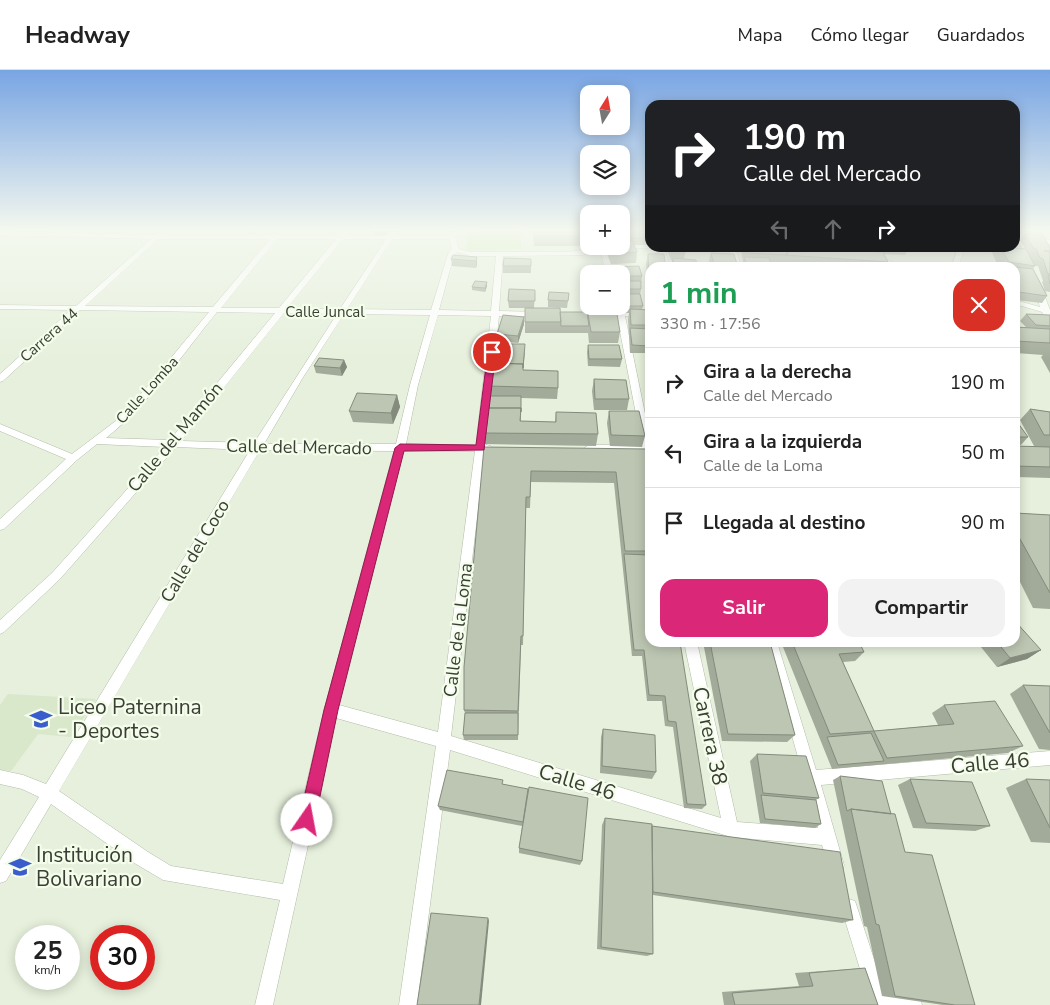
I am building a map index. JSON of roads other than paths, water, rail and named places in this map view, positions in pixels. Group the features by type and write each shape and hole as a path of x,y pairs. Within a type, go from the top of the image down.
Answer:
{"street":[{"name":"Carrera 44","path":"0,379 117,274"},
{"name":"Calle Lomba","path":"0,526 73,458 120,422 245,274"},
{"name":"Calle del Mamón","path":"0,628 56,576 172,444 310,274"},
{"name":"Calle del Coco","path":"0,875 259,447 298,379 367,274"},
{"path":"264,1005 331,710 400,448 414,385 446,274"},
{"name":"Calle de la Loma","path":"408,1005 445,741 496,314 499,274"},
{"path":"1034,277 1048,314"},
{"path":"1020,304 1048,314"},
{"name":"Calle Juncal","path":"0,307 553,314"},
{"path":"630,311 645,313"},
{"path":"621,315 645,429"},
{"path":"0,427 73,458"},
{"name":"Calle del Mercado","path":"97,441 259,447 500,448"},
{"path":"578,448 645,448"},
{"name":"Carrera 38","path":"691,647 730,829"},
{"path":"772,647 827,837 880,1004 913,1005"},
{"name":"Calle 46","path":"331,710 445,741 730,829 827,837"},
{"name":"Calle 46","path":"811,778 1050,758"},
{"path":"0,777 23,782 48,793 142,858 169,874 290,893"}],"place":[{"name":"Liceo Paternina - Deportes","path":"41,719"},
{"name":"Institución Bolivariano","path":"20,867"}]}
